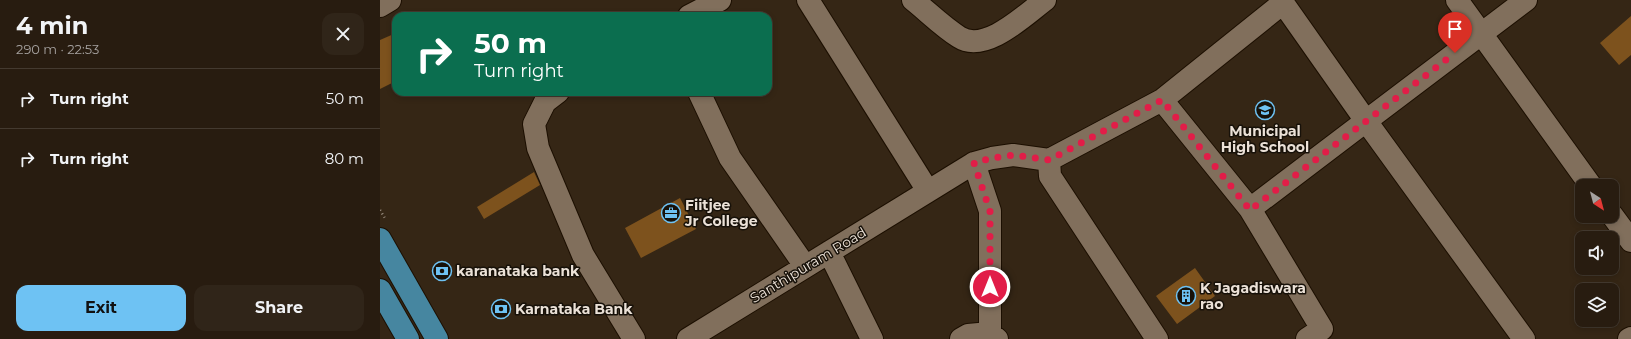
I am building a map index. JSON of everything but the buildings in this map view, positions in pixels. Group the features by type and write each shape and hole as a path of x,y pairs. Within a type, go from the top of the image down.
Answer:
{"main road":[{"path":"380,240 437,339"},
{"path":"380,290 408,339"}],"street":[{"path":"380,6 390,0"},
{"path":"682,0 686,12"},
{"path":"696,12 720,0"},
{"path":"808,0 928,191"},
{"path":"913,0 960,38 978,42 999,34 1045,0"},
{"path":"1457,0 1480,34 1586,179"},
{"path":"1250,210 1526,0"},
{"path":"1157,339 1050,176 1049,160 1162,100 1282,1 1366,121 1524,339"},
{"path":"553,96 545,102 534,124 538,148 583,255 634,339"},
{"path":"701,96 730,158 805,266"},
{"path":"1162,100 1250,210 1320,336"},
{"name":"Santhipuram Road","path":"698,336 805,266 974,163 992,158 1013,155 1049,160"},
{"path":"961,339 968,335 994,336 990,211 974,163"},
{"path":"1618,223 1631,241"},
{"path":"829,252 872,339"}],"place":[{"name":"Municipal High School","path":"1265,110"},
{"name":"Fiitjee Jr College","path":"671,213"},
{"name":"karanataka bank","path":"442,271"},
{"name":"K Jagadiswara rao","path":"1186,296"},
{"name":"Karnataka Bank","path":"501,309"}],"route":[{"path":"990,287 990,211 974,163 992,158 1013,155 1049,160 1162,100 1250,210 1455,53"}]}
